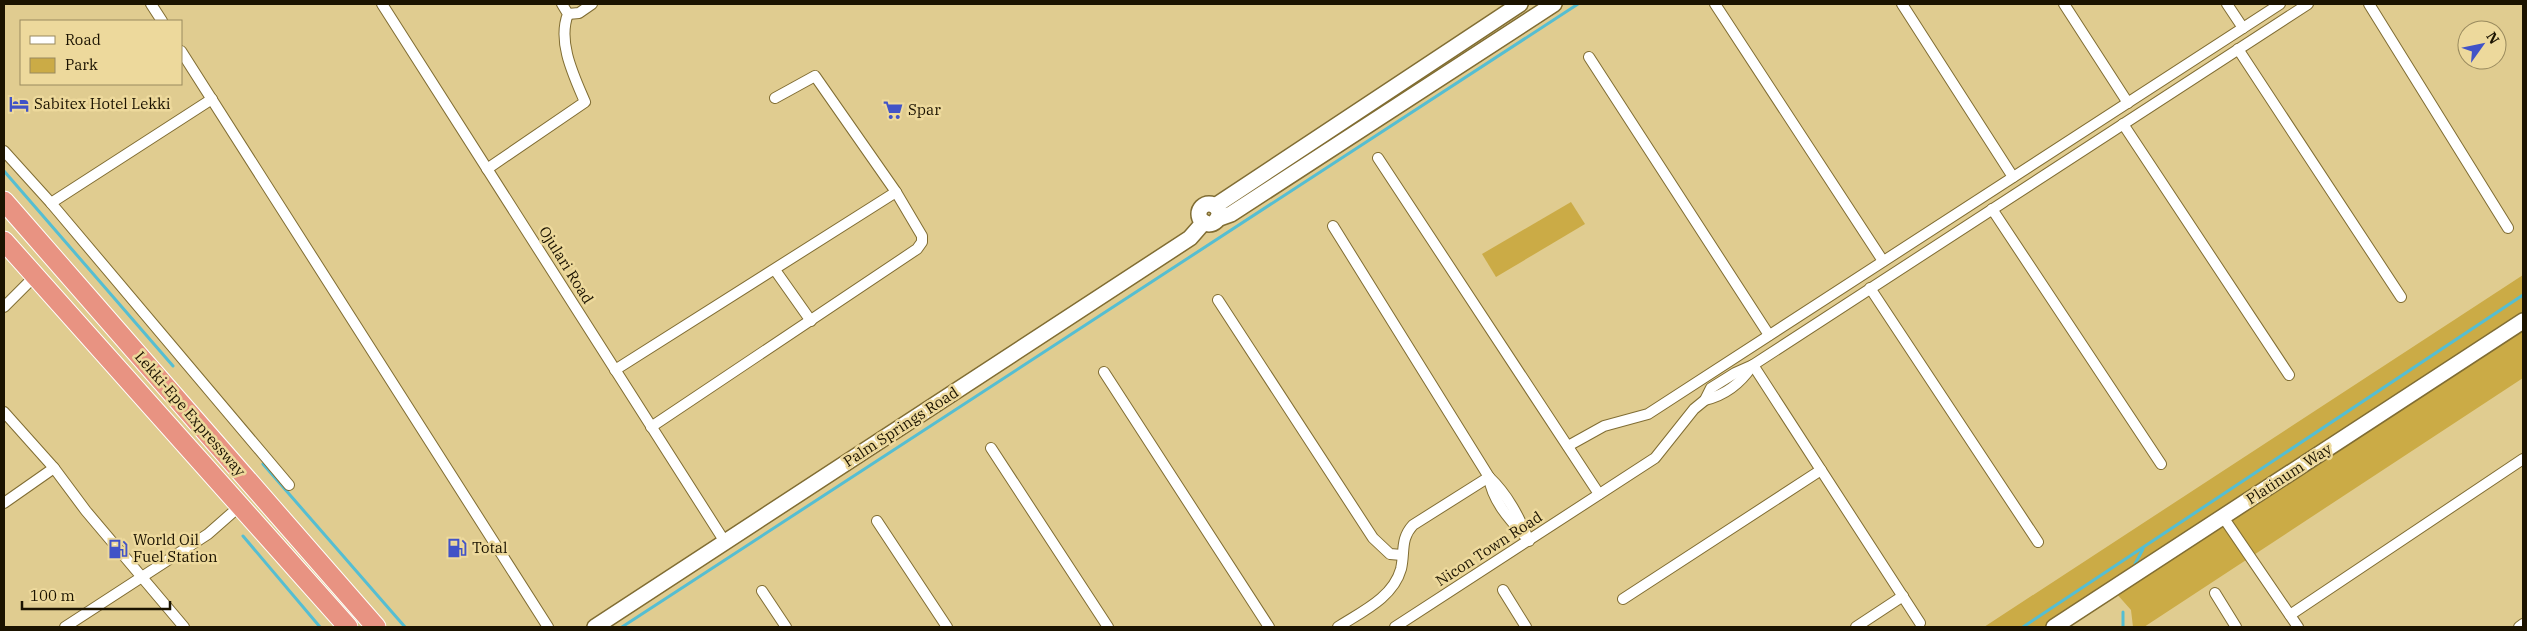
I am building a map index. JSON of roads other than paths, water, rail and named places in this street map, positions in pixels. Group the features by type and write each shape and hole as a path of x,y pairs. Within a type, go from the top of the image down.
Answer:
{"highway":[{"name":"Lekki-Epe Expressway","path":"4,201 376,627"},
{"name":"Lekki-Epe Expressway","path":"4,241 348,627"}],"street":[{"path":"151,4 161,20"},
{"name":"Ojulari Road","path":"382,4 725,542"},
{"path":"487,169 585,102 569,60 564,31 568,14 562,4"},
{"path":"568,14 579,13 592,4"},
{"path":"1212,216 1520,4"},
{"path":"1212,216 1231,214 1554,4"},
{"path":"1715,4 1883,261"},
{"path":"1902,4 2013,177"},
{"path":"2064,4 2128,103"},
{"path":"2227,4 2243,28"},
{"path":"1568,446 1604,426 1648,414 2280,4"},
{"name":"Nicon Town Road","path":"1395,627 1655,458 1694,409 1704,400 1711,388 1735,373 1753,365 2308,4"},
{"path":"2369,4 2508,228"},
{"path":"2238,49 2401,298"},
{"path":"182,53 548,627"},
{"path":"1589,57 1769,335"},
{"path":"651,426 811,321 916,249 922,242 922,236 896,192 815,76 775,98"},
{"path":"51,202 212,99"},
{"path":"2123,124 2289,375"},
{"path":"4,150 51,202 290,485"},
{"path":"1378,158 1599,494"},
{"path":"615,370 896,192"},
{"path":"1992,209 2161,464"},
{"name":"Palm Springs Road","path":"595,627 1190,238 1212,216"},
{"path":"1333,226 1489,477 1491,490 1511,521 1529,541"},
{"path":"775,270 811,321"},
{"path":"4,308 36,276"},
{"path":"1870,288 2038,542"},
{"path":"1218,300 1373,538 1390,554 1402,555"},
{"name":"Platinum Way","path":"2054,627 2523,321"},
{"path":"1753,365 1920,623"},
{"path":"1104,372 1269,627"},
{"path":"4,412 54,468 86,512 184,627"},
{"path":"991,448 1108,627"},
{"path":"2290,615 2523,460"},
{"path":"4,503 54,468"},
{"path":"1623,599 1821,470"},
{"path":"1338,627 1388,593 1398,576 1406,533 1412,526 1489,477"},
{"path":"65,627 208,534 241,505"},
{"path":"2223,517 2298,627"},
{"path":"877,521 947,627"},
{"path":"1503,590 1526,627"},
{"path":"762,592 786,627"},
{"path":"2215,593 2233,626"},
{"path":"1856,627 1902,596"},
{"path":"2519,627 2523,624"}],"waterway":[{"path":"622,627 1578,4"},
{"path":"4,171 173,366"},
{"path":"2023,627 2523,295"},
{"path":"263,464 405,627"},
{"path":"243,536 320,627"},
{"path":"2135,564 2143,549"},
{"path":"2123,612 2123,627"}],"place":[{"name":"Sabitex Hotel Lekki","path":"19,104"},
{"name":"Spar","path":"893,110"},
{"name":"Total","path":"457,548"},
{"name":"World Oil Fuel Station","path":"118,549"}]}
